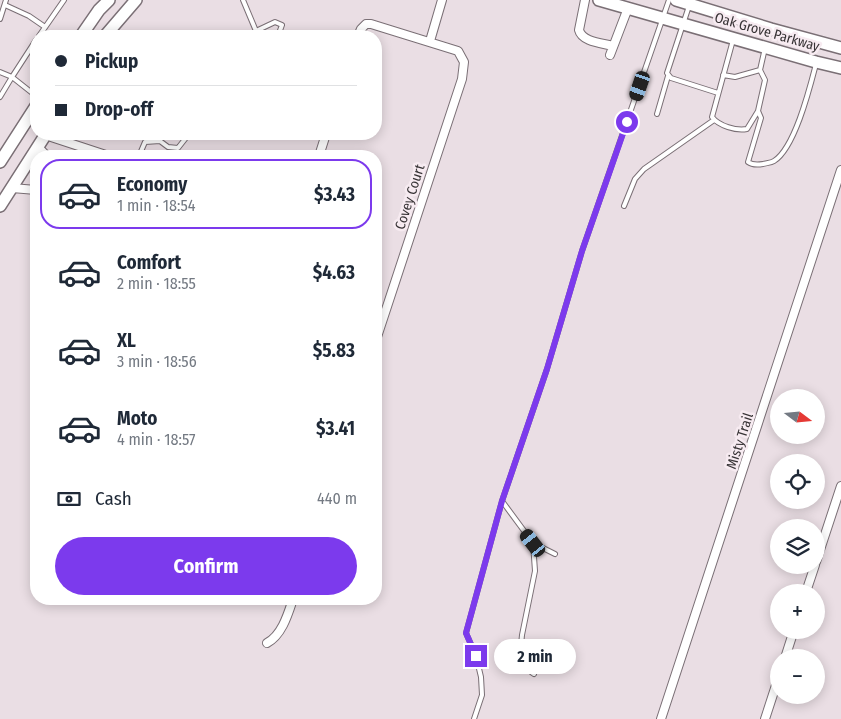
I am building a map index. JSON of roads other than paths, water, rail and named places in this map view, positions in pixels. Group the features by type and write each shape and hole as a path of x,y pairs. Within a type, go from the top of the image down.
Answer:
{"main road":[{"path":"85,30 109,0"},
{"path":"110,30 136,0"},
{"name":"Oak Grove Parkway","path":"599,0 841,68"},
{"name":"Oak Grove Parkway","path":"676,0 841,48"},
{"path":"0,162 30,115"},
{"path":"36,150 42,140"},
{"path":"0,206 30,160"}],"street":[{"path":"361,30 366,24 371,24 430,42 442,0"},
{"path":"585,0 579,30 580,35 584,38 612,46"},
{"path":"610,55 628,8"},
{"name":"Covey Court","path":"382,315 459,88 464,62 458,51 430,42"},
{"path":"62,140 92,150"},
{"path":"38,147 41,150"},
{"name":"Misty Trail","path":"661,719 841,170"},
{"path":"12,188 30,190"},
{"path":"825,535 841,486"},
{"path":"267,643 274,640 287,618 291,605"},
{"path":"765,719 770,704"}],"lane":[{"path":"43,30 64,0"},
{"path":"243,0 256,30"},
{"path":"474,719 482,695 482,677 476,656 466,633 502,501 547,369 582,251 669,0"},
{"path":"0,19 6,2 45,27"},
{"path":"657,114 668,76 667,73 689,4"},
{"path":"258,30 275,22 282,25 280,30"},
{"path":"733,38 712,117 717,123 741,130 747,129 758,111 765,80 760,70 765,47"},
{"path":"0,97 30,49"},
{"path":"758,111 761,118 748,162 758,165 774,161 789,140 802,113 816,62"},
{"path":"723,75 735,77 760,70"},
{"path":"0,72 12,77 30,91"},
{"path":"668,76 718,93"},
{"path":"624,206 635,179 644,169 714,120"},
{"path":"143,150 146,142 160,141 168,147 178,148 184,140"},
{"path":"502,501 533,543 555,554"},
{"path":"533,543 535,572 522,635 520,655 524,667 534,674"}]}
